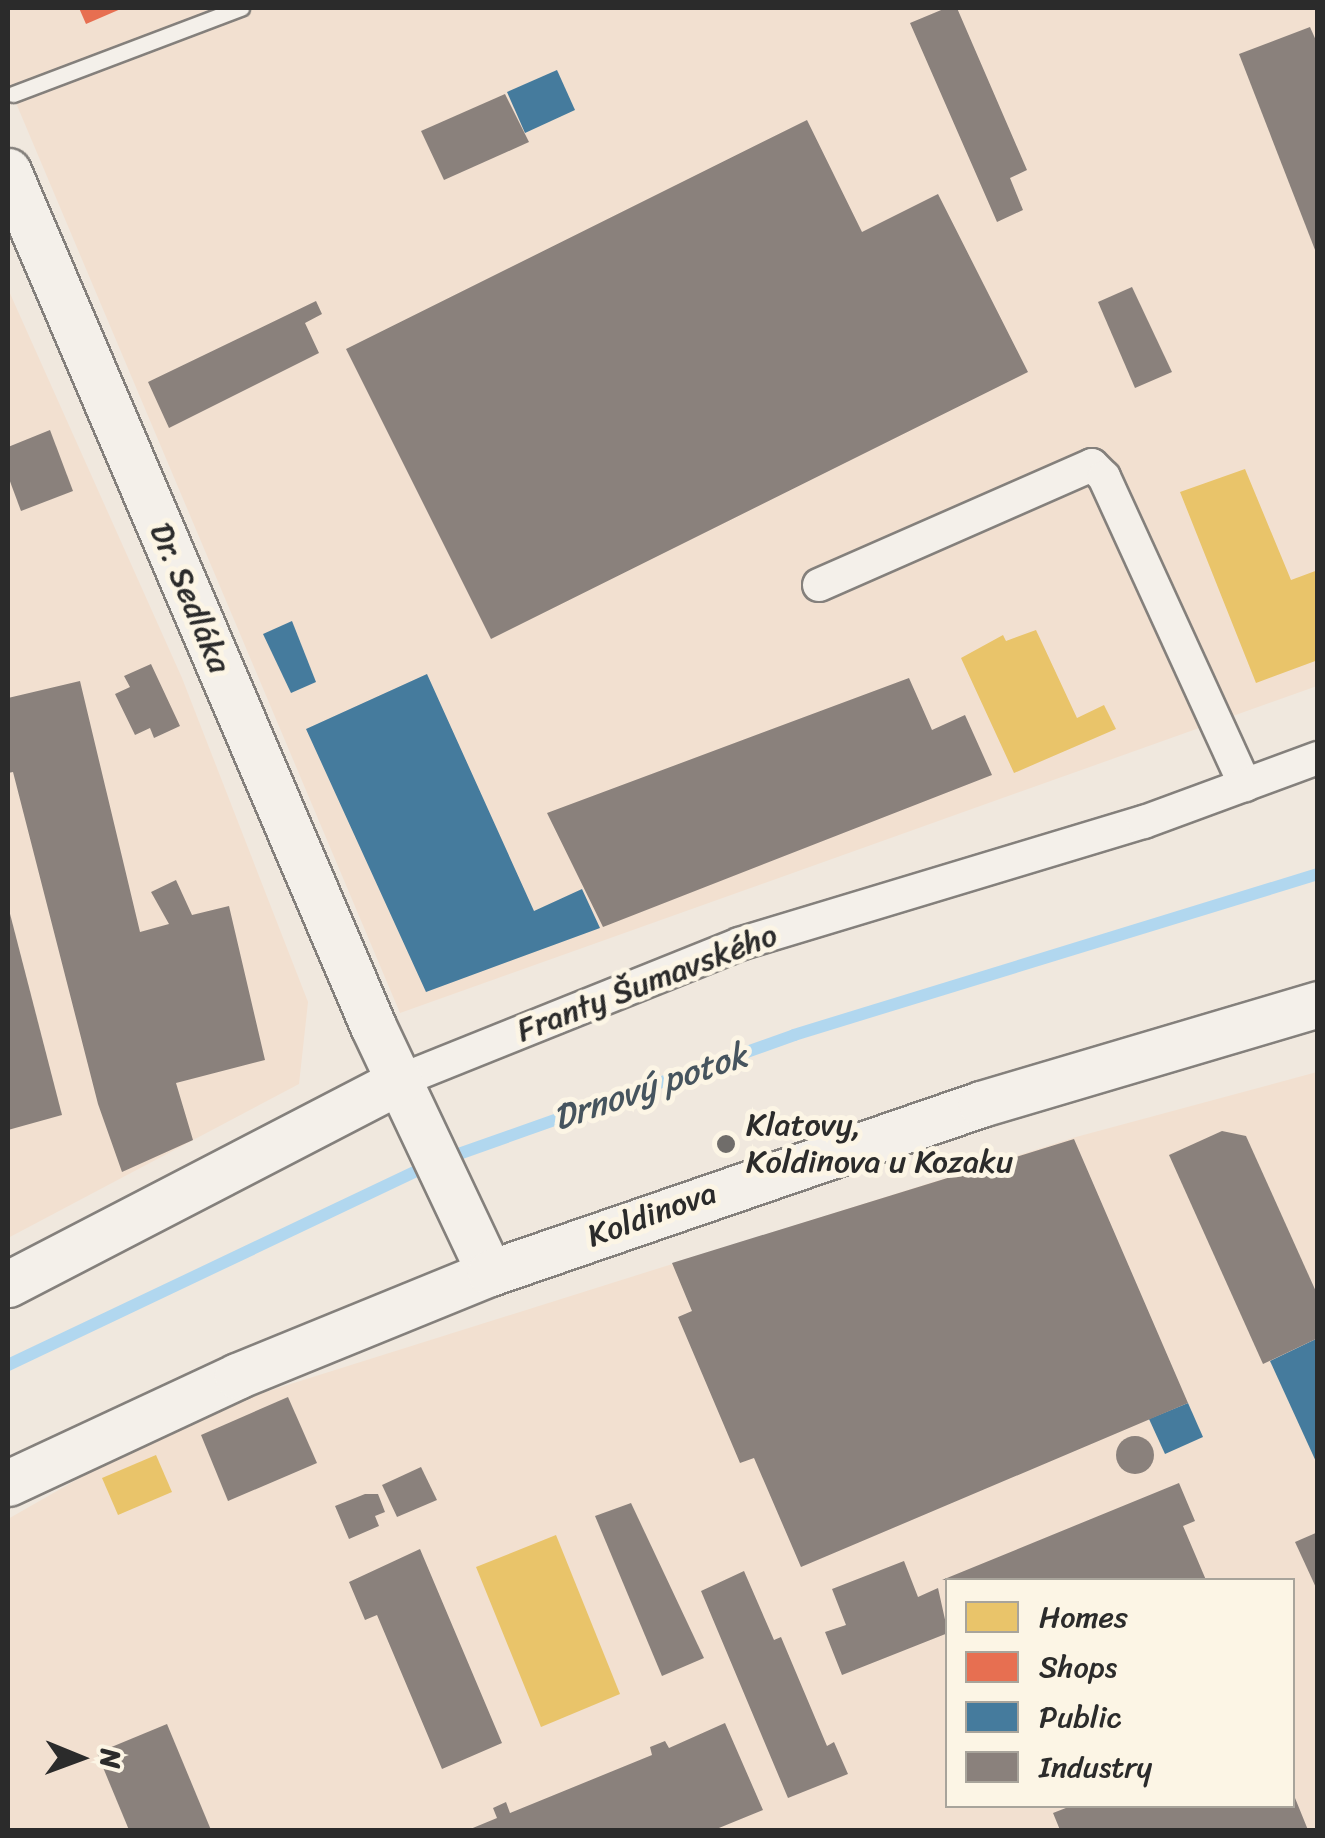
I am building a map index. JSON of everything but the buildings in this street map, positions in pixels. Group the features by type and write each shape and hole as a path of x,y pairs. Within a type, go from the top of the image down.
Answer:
{"street":[{"name":"Dr. Sedláka","path":"8,171 373,1026 490,1273"},
{"path":"819,585 1092,465 1104,477 1245,785"},
{"name":"Franty Šumavského","path":"8,1284 738,944 1144,822 1318,758"},
{"name":"Koldinova","path":"8,1483 237,1376 490,1273 964,1110 1318,1004"}],"lane":[{"path":"13,94 241,8"}],"shaded area":[{"path":"8,8 1317,8 1317,686 400,1013 8,84"},
{"path":"8,289 182,678 308,1002 299,1084 8,1238"},
{"path":"1317,1072 1317,1830 8,1830 8,1519 186,1417 1076,1137"}],"waterway":[{"name":"Drnový potok","path":"8,1365 436,1162 794,1035 1318,874"}],"place":[{"name":"Klatovy, Koldinova u Kozaku","path":"726,1144"}]}
